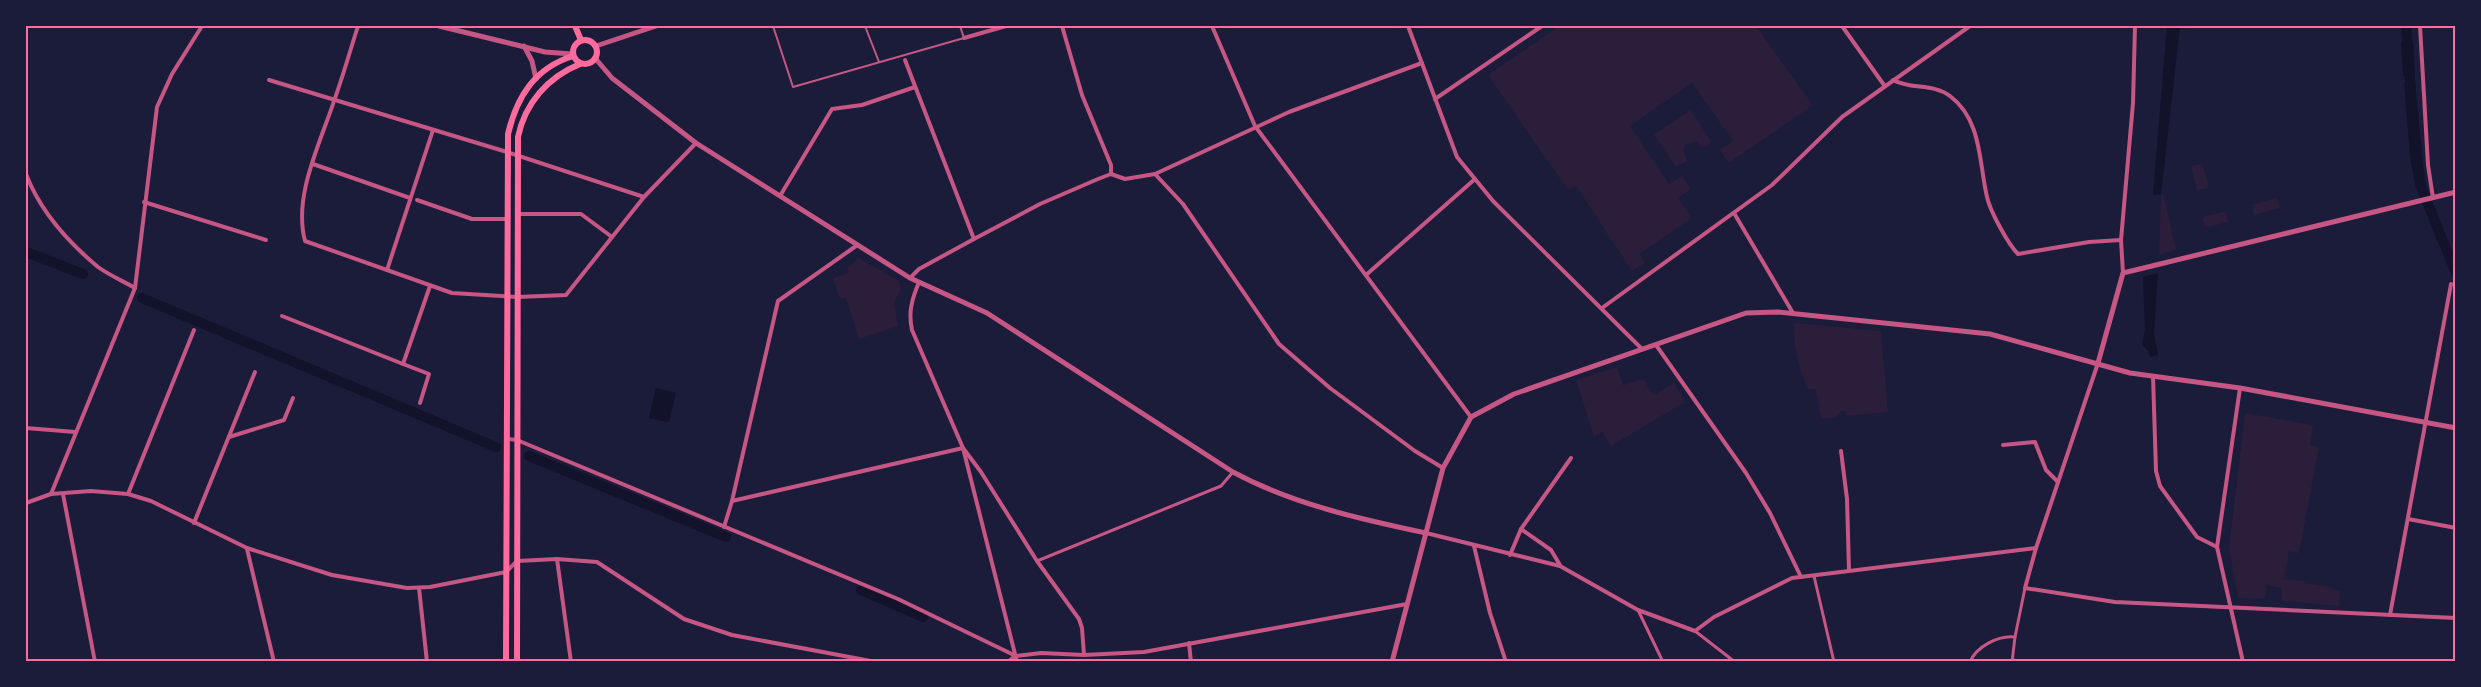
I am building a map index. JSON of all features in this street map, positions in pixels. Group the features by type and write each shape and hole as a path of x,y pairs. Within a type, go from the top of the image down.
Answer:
{"main road":[{"path":"574,26 580,40"},
{"path":"517,662 517,155 521,122 532,100 563,71 580,64 589,64 595,58 596,46 589,40 580,40 573,47 572,55 580,64"},
{"path":"506,662 507,152 513,116 518,102 551,64 572,55"}],"street":[{"path":"51,494 135,288 157,107 172,74 202,26"},
{"path":"358,26 305,194 302,229 305,242 430,286 452,293 507,297 566,295 644,197 696,143"},
{"path":"439,26 555,54 572,55"},
{"path":"596,46 656,26"},
{"path":"964,38 1006,26"},
{"path":"1062,26 1082,95 1110,165 1111,174"},
{"path":"1212,26 1255,126 1471,417"},
{"path":"1408,26 1457,157 1493,201 1643,349"},
{"path":"1435,99 1542,26"},
{"path":"1842,26 1884,85"},
{"path":"1602,308 1772,185 1842,117 1970,26"},
{"path":"2031,662 2012,661 2025,588 2036,548 2098,363 2123,273 2121,240 2133,103 2135,26"},
{"path":"2420,26 2432,198"},
{"path":"524,46 532,61 536,79"},
{"path":"595,58 612,78 696,143 910,278 987,313 1233,472 1262,488 1372,522 1560,566 1638,610 1695,631 1735,662"},
{"path":"905,60 974,239"},
{"path":"910,278 919,269 1040,204 1111,174 1125,179 1155,174 1255,126 1422,63"},
{"path":"268,80 517,155 644,197"},
{"path":"1893,80 1899,84 1949,95 1967,113 1983,161 1990,206 2018,254 2089,242 2121,240"},
{"path":"780,196 832,109 862,105 915,87"},
{"path":"387,270 433,130"},
{"path":"313,164 410,198"},
{"path":"26,174 44,209 70,241 100,268 135,288"},
{"path":"1155,174 1183,204 1279,344 1338,394 1415,451 1443,468"},
{"path":"1366,275 1475,179"},
{"path":"2123,273 2456,192"},
{"path":"417,200 472,219 507,219"},
{"path":"144,202 266,240"},
{"path":"1734,213 1794,314"},
{"path":"516,214 580,214 612,237"},
{"path":"724,527 778,301 856,246"},
{"path":"919,282 910,304 909,316 912,330 963,448 1017,662"},
{"path":"2390,615 2451,284"},
{"path":"403,364 430,286"},
{"path":"1392,662 1443,468 1471,417 1514,394 1746,313 1794,314 1981,332 2130,373 2240,388 2456,428"},
{"path":"282,316 429,374 420,404"},
{"path":"128,494 194,330"},
{"path":"1656,345 1746,473 1770,513 1801,576"},
{"path":"194,523 255,372"},
{"path":"2153,376 2156,471 2160,486 2197,537 2217,547"},
{"path":"2240,388 2217,547 2243,662"},
{"path":"228,438 284,420 293,398"},
{"path":"26,428 75,432"},
{"path":"506,441 517,443 898,599 1016,656"},
{"path":"2003,445 2034,442 2046,470 2058,482"},
{"path":"732,501 963,448"},
{"path":"963,448 981,472 1037,561 1079,619 1084,655"},
{"path":"1841,451 1847,499 1849,570"},
{"path":"1510,555 1521,529 1571,458"},
{"path":"1037,561 1221,486 1233,472"},
{"path":"26,503 51,494 92,491 128,494 151,501 247,549 332,575 371,584 419,588 506,572 517,561 557,559 597,562 684,619 732,634 876,662"},
{"path":"63,494 95,662"},
{"path":"2408,519 2456,528"},
{"path":"1521,529 1551,550 1560,566"},
{"path":"1474,546 1490,613 1506,662"},
{"path":"1695,631 1714,617 1792,578 2036,548"},
{"path":"247,549 273,662"},
{"path":"557,559 571,662"},
{"path":"1814,576 1834,662"},
{"path":"419,588 427,662"},
{"path":"2025,588 2115,602 2456,618"},
{"path":"1008,662 1016,656 1041,653 1084,655 1144,652 1408,604"},
{"path":"1638,610 1663,662"},
{"path":"1970,662 1973,653 1991,642 2009,636 2015,637"},
{"path":"1189,643 1191,662"}],"lane":[{"path":"773,26 793,87 964,38 960,26"},
{"path":"865,26 879,62"}],"shaded area":[{"path":"1559,26 1756,26 1813,105 1729,163 1720,150 1733,141 1692,83 1630,126 1669,184 1682,176 1691,189 1678,198 1692,218 1639,254 1645,263 1632,271 1576,186 1568,190 1488,75"},
{"path":"2167,26 2180,26 2161,194 2153,195"},
{"path":"2413,41 2415,75 2403,76 2401,42"},
{"path":"2415,82 2425,185 2416,188 2410,156 2404,83"},
{"path":"1690,110 1712,142 1703,148 1695,141 1685,145 1683,150 1687,161 1676,167 1654,135"},
{"path":"2203,164 2209,188 2197,190 2191,166"},
{"path":"2161,194 2164,195 2176,250 2159,255"},
{"path":"2277,198 2280,208 2254,215 2252,204"},
{"path":"2226,211 2228,222 2205,228 2202,217"},
{"path":"857,257 899,281 901,288 894,303 898,326 859,339 846,298 840,299 833,278 847,273 848,268 857,260"},
{"path":"2158,273 2154,332 2158,355 2150,357 2142,345 2145,329 2143,277"},
{"path":"1795,323 1881,331 1888,412 1847,416 1845,411 1841,411 1835,418 1821,419 1816,389 1808,389 1799,365 1795,348"},
{"path":"1617,367 1623,385 1643,379 1654,395 1674,383 1685,402 1611,446 1602,432 1594,437 1576,380"},
{"path":"656,388 676,393 669,422 649,418"},
{"path":"2245,413 2313,425 2310,445 2319,447 2299,553 2289,551 2284,579 2332,587 2340,591 2339,606 2282,601 2282,588 2267,585 2265,599 2238,598 2229,548"}],"waterway":[{"path":"2406,26 2411,94"},
{"path":"2419,172 2421,187 2456,273"},
{"path":"26,252 83,274"},
{"path":"142,298 496,447"},
{"path":"529,456 726,537"},
{"path":"861,590 923,617"}]}
